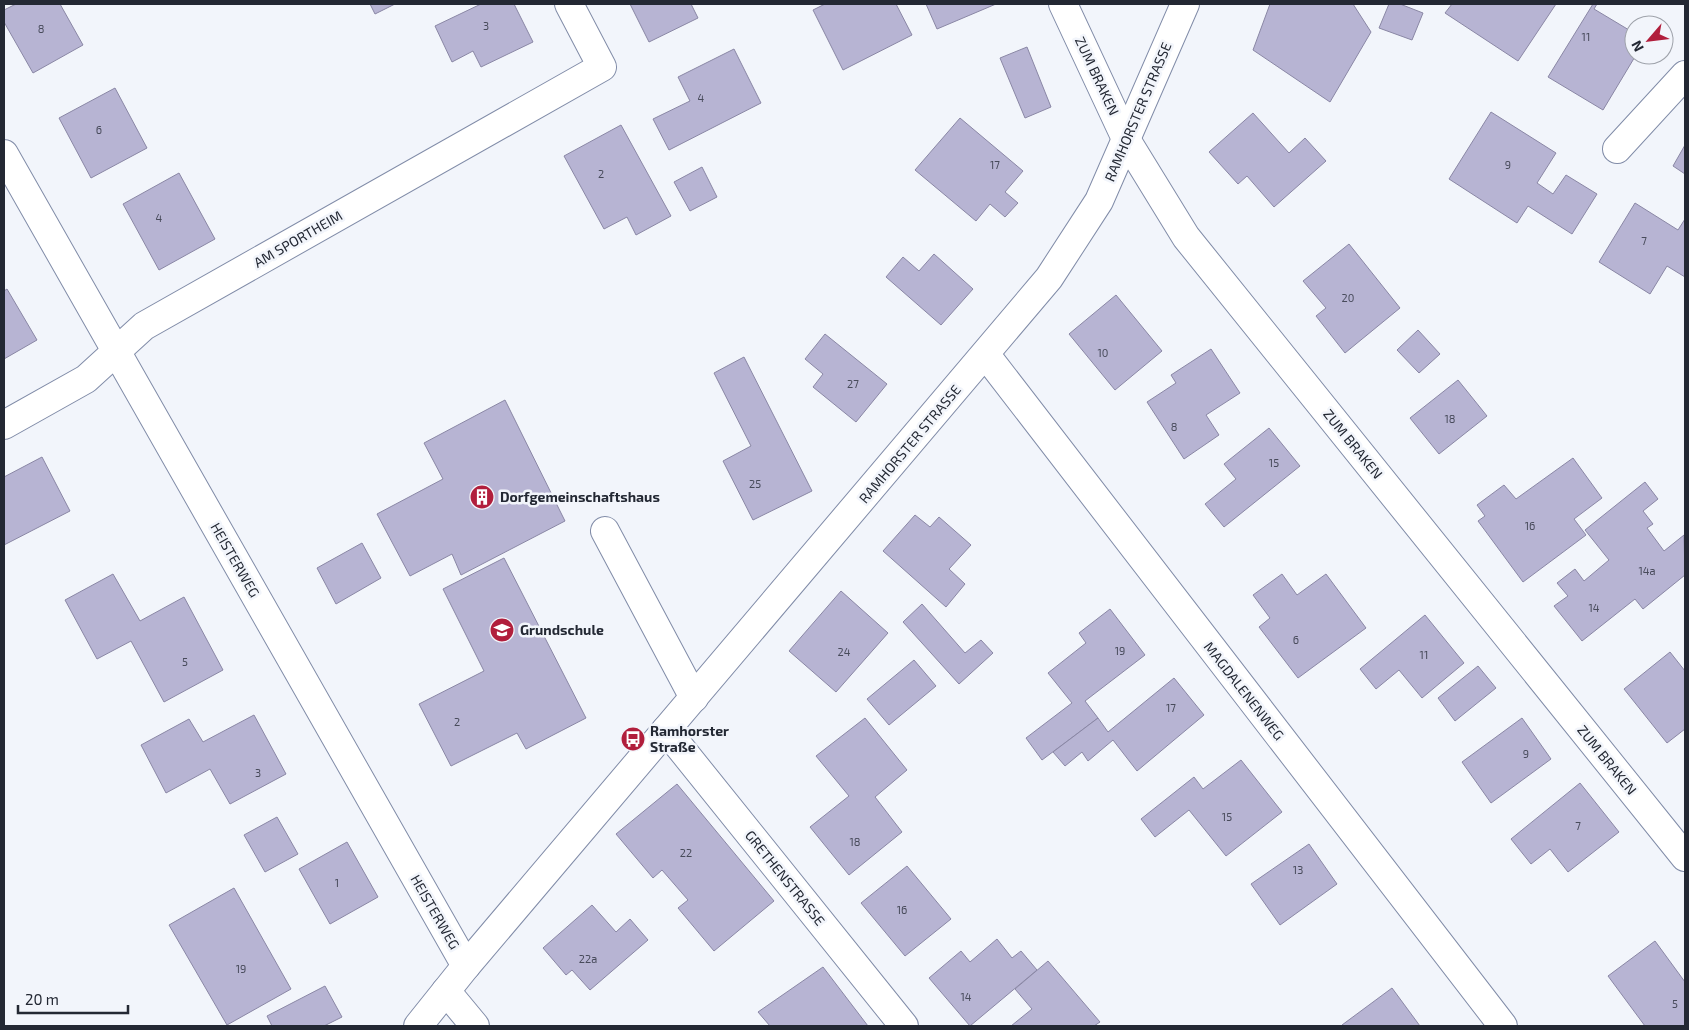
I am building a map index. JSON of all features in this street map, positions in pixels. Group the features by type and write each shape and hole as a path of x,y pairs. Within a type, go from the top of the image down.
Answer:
{"street":[{"name":"AM SPORTHEIM","path":"4,425 86,379 144,326 602,67 570,4"},
{"name":"ZUM BRAKEN","path":"1063,4 1127,141 1186,237 1685,857"},
{"name":"RAMHORSTER STRASSE","path":"418,1026 466,966 986,355 1059,262 1100,201 1184,4"},
{"path":"1617,149 1685,75"},
{"name":"HEISTERWEG","path":"4,154 466,966"},
{"name":"MAGDALENENWEG","path":"986,355 1503,1026"},
{"path":"605,530 694,698"},
{"name":"GRETHENSTRASSE","path":"666,730 904,1026"},
{"path":"446,990 475,1026"}],"building":[{"path":"16,4 60,4 83,45 33,73 4,22 4,10"},
{"path":"370,4 395,4 375,14"},
{"path":"481,4 514,4 533,42 481,67 473,51 452,62 435,26"},
{"path":"630,4 691,4 698,18 649,42"},
{"path":"825,4 896,4 912,35 843,70 813,10"},
{"path":"926,4 996,4 937,29"},
{"path":"1270,4 1353,4 1371,32 1330,102 1253,50"},
{"path":"1389,4 1400,4 1423,13 1412,40 1379,28"},
{"path":"1452,4 1556,4 1518,61 1445,13"},
{"path":"1593,4 1597,4 1594,9 1624,27 1624,65 1630,65 1603,110 1548,77"},
{"path":"1027,47 1051,107 1025,118 1000,58"},
{"path":"734,49 761,103 669,150 653,119 690,101 678,77"},
{"path":"115,88 147,148 91,178 59,118"},
{"path":"1491,112 1556,153 1537,183 1553,194 1566,175 1597,194 1572,234 1528,206 1517,223 1449,179"},
{"path":"1253,113 1289,153 1305,138 1326,161 1274,207 1247,176 1238,184 1209,152"},
{"path":"960,118 1023,171 1005,192 1018,203 1005,217 990,204 976,221 915,170"},
{"path":"621,125 671,216 636,235 627,217 604,229 564,156"},
{"path":"1685,145 1685,174 1673,166"},
{"path":"702,167 717,197 690,211 674,182"},
{"path":"179,173 215,239 159,270 123,204"},
{"path":"1635,203 1678,230 1685,219 1685,277 1667,266 1650,294 1599,262"},
{"path":"1349,244 1400,308 1345,353 1316,316 1326,308 1303,281"},
{"path":"934,254 973,289 941,325 886,277 903,257 919,271"},
{"path":"7,289 37,340 4,359 4,291"},
{"path":"1116,295 1162,351 1115,390 1069,334"},
{"path":"1418,330 1440,354 1419,373 1397,350"},
{"path":"825,334 887,384 856,422 813,387 823,374 805,359"},
{"path":"1211,349 1240,393 1206,415 1219,435 1184,459 1147,402 1176,383 1171,375"},
{"path":"744,357 812,491 753,520 723,461 751,446 714,373"},
{"path":"1458,380 1487,416 1439,454 1410,418"},
{"name":"Dorfgemeinschaftshaus","path":"505,400 565,521 461,575 452,554 410,576 377,514 443,479 424,443"},
{"path":"1269,428 1300,466 1224,527 1205,504 1236,479 1224,464"},
{"path":"42,457 70,511 4,545 4,477"},
{"path":"1573,458 1602,498 1574,519 1586,535 1523,582 1478,521 1485,516 1477,505 1504,485 1516,499"},
{"path":"1645,482 1658,499 1643,511 1653,524 1647,528 1664,551 1684,535 1685,575 1643,609 1635,599 1582,641 1554,606 1568,596 1557,583 1575,569 1584,581 1609,560 1585,530"},
{"path":"915,515 930,527 939,517 971,545 949,569 965,584 946,607 883,551"},
{"path":"362,543 381,578 336,604 317,568"},
{"name":"Grundschule","path":"504,558 586,718 526,749 517,733 451,766 419,704 484,671 443,589"},
{"path":"113,574 140,621 184,597 223,670 164,702 131,641 97,659 65,600"},
{"path":"1282,574 1297,595 1326,574 1366,628 1298,678 1259,627 1270,618 1253,595"},
{"path":"841,591 888,633 836,692 789,651"},
{"path":"922,604 965,653 981,640 993,653 959,684 903,622"},
{"path":"1110,609 1145,655 1085,701 1098,718 1042,760 1026,738 1072,703 1048,673 1086,643 1079,633"},
{"path":"1425,615 1464,663 1422,698 1399,670 1376,689 1360,669"},
{"path":"1670,652 1685,671 1685,729 1667,743 1624,689"},
{"path":"914,660 936,686 889,725 867,699"},
{"path":"1478,666 1496,688 1455,721 1438,698"},
{"path":"1174,678 1204,715 1137,771 1113,740 1088,761 1082,752 1065,766 1053,752 1098,718 1108,732"},
{"path":"254,715 286,774 230,804 210,769 166,793 141,745 189,719 203,742"},
{"path":"865,718 907,770 875,797 902,832 849,875 810,827 849,796 816,756"},
{"path":"1522,718 1551,759 1491,803 1462,762"},
{"path":"1241,760 1282,812 1226,856 1189,810 1155,837 1141,819 1194,777 1203,789"},
{"path":"1580,783 1619,832 1568,872 1550,849 1531,864 1511,839"},
{"path":"677,784 774,901 714,951 678,908 688,900 662,870 653,878 616,834"},
{"path":"277,817 298,854 265,872 244,835"},
{"path":"347,842 378,897 330,924 299,869"},
{"path":"1309,844 1337,884 1280,925 1251,884"},
{"path":"907,866 951,919 905,956 861,903"},
{"path":"234,888 291,989 227,1025 169,925"},
{"path":"592,905 616,932 630,919 648,940 590,990 572,970 566,975 543,948"},
{"path":"997,939 1012,958 1021,951 1037,970 970,1026 929,978 961,951 970,962"},
{"path":"1655,941 1685,982 1685,1026 1645,1026 1608,976"},
{"path":"1048,961 1100,1022 1094,1026 1011,1026 1032,1009 1015,989"},
{"path":"823,967 868,1026 770,1026 758,1012"},
{"path":"325,986 342,1017 324,1026 272,1026 267,1016"},
{"path":"1392,988 1420,1026 1342,1025"}],"place":[{"name":"Dorfgemeinschaftshaus","path":"482,497"},
{"name":"Grundschule","path":"502,630"},
{"name":"Ramhorster Straße","path":"633,739"}]}
